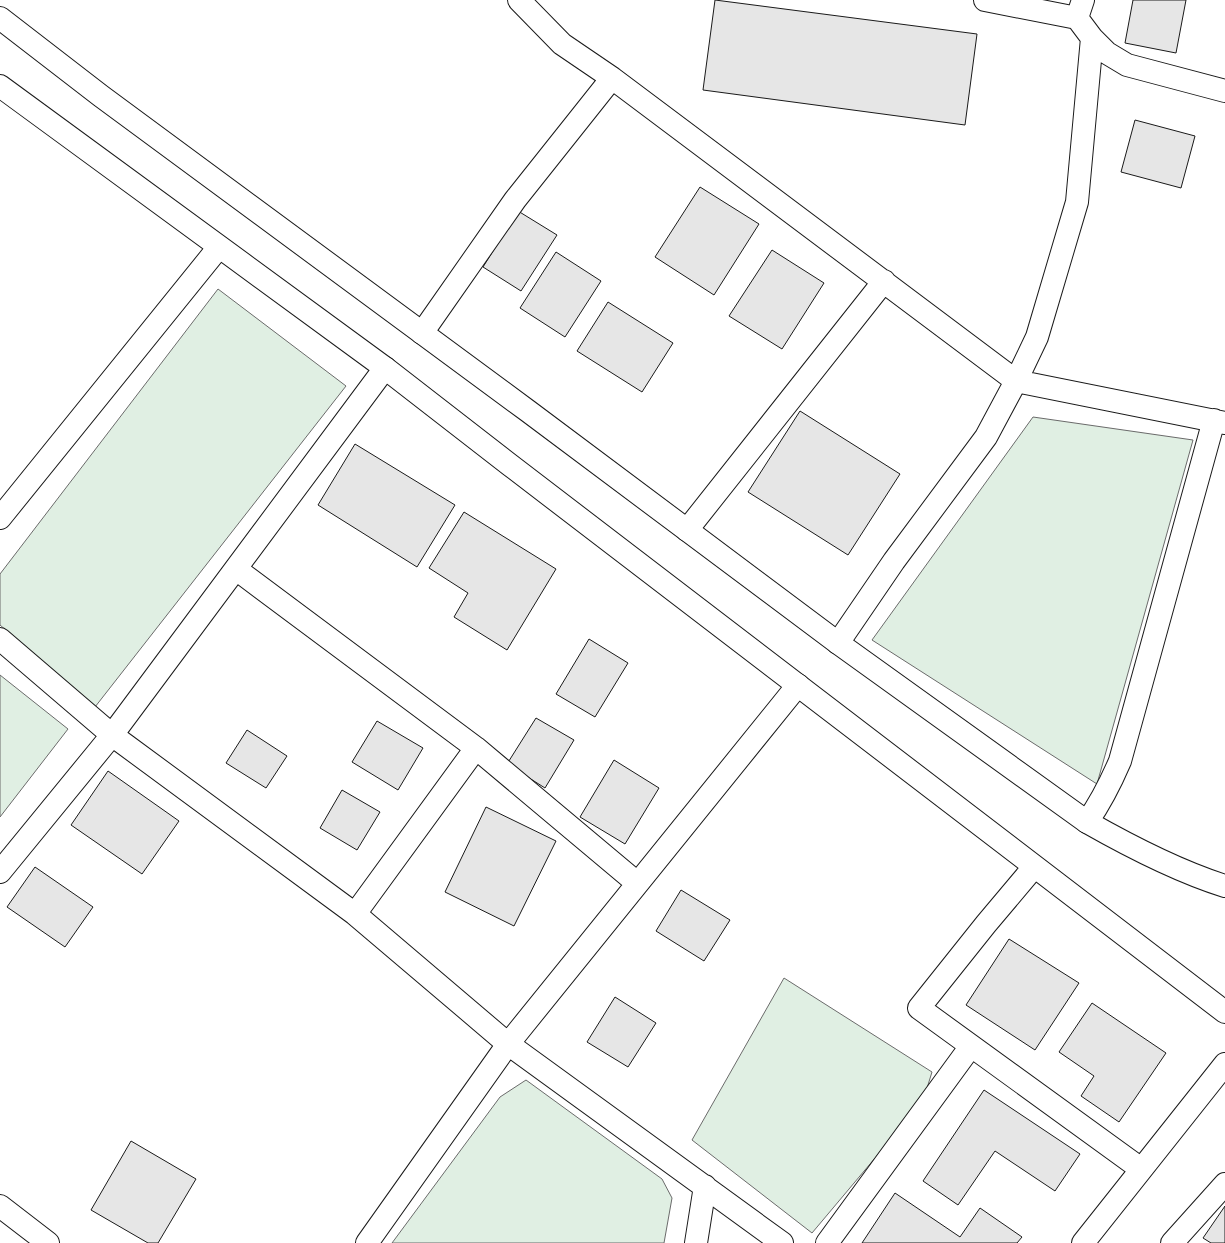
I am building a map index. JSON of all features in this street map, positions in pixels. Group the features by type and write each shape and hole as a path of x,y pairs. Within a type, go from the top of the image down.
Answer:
{"street":[{"path":"519,0 562,44 612,78 1016,381 1220,422 1120,761 1109,787 1088,822"},
{"path":"985,0 1080,9 1092,38 1107,53 1127,65 1225,91"},
{"path":"0,18 100,96 422,333 838,643 1088,822 1120,840 1178,868 1225,886"},
{"path":"838,643 894,561 986,437 1016,381 1036,337 1077,202 1092,38"},
{"path":"422,333 515,200 612,78"},
{"path":"0,86 385,368 1225,1012"},
{"path":"0,518 219,247"},
{"path":"687,530 884,281"},
{"path":"0,872 112,735 385,368"},
{"path":"236,569 476,748 637,883"},
{"path":"0,639 112,735 355,914 508,1044 782,1243"},
{"path":"367,1243 508,1044 798,685"},
{"path":"355,914 476,748"},
{"path":"1034,867 919,1008 1141,1169"},
{"path":"827,1243 971,1046"},
{"path":"1083,1243 1225,1064"},
{"path":"1172,1243 1225,1184"},
{"path":"696,1243 705,1186"},
{"path":"0,1206 48,1243"}],"green space":[{"path":"218,289 346,386 95,707 0,625 0,574"},
{"path":"1033,417 1193,440 1097,784 872,640"},
{"path":"0,675 68,729 0,817"},
{"path":"784,978 932,1072 923,1101 812,1233 692,1140"},
{"path":"526,1080 662,1179 672,1198 664,1243 392,1243 500,1097"}],"building":[{"path":"715,0 977,34 965,125 703,90"},
{"path":"1133,0 1186,0 1176,53 1125,43"},
{"path":"1135,120 1195,136 1181,188 1121,172"},
{"path":"700,187 759,224 714,295 655,257"},
{"path":"518,211 557,235 521,291 483,267"},
{"path":"772,250 824,283 782,349 729,316"},
{"path":"556,252 601,281 565,337 520,308"},
{"path":"608,302 673,343 642,392 577,351"},
{"path":"800,411 900,474 848,555 748,492"},
{"path":"355,444 455,505 417,567 318,505"},
{"path":"464,512 556,569 507,650 454,617 468,593 429,568"},
{"path":"589,639 628,663 595,717 556,694"},
{"path":"536,718 574,740 545,788 507,764"},
{"path":"377,721 423,748 398,790 352,762"},
{"path":"247,730 287,756 266,788 226,763"},
{"path":"614,760 659,788 625,844 580,817"},
{"path":"108,771 179,821 142,874 71,825"},
{"path":"342,790 380,812 357,850 320,828"},
{"path":"486,807 556,841 514,926 445,892"},
{"path":"35,867 93,907 65,947 7,907"},
{"path":"681,890 730,920 704,961 656,931"},
{"path":"1009,939 1079,983 1035,1050 966,1005"},
{"path":"615,997 656,1023 628,1067 587,1042"},
{"path":"1092,1003 1166,1053 1119,1122 1081,1096 1094,1076 1059,1052"},
{"path":"984,1090 1080,1154 1055,1191 995,1151 958,1205 923,1181"},
{"path":"131,1141 196,1179 158,1243 148,1243 91,1210"},
{"path":"895,1193 960,1237 980,1208 1022,1237 1017,1243 862,1243"},
{"path":"1225,1206 1225,1243 1211,1243 1203,1238"}]}
